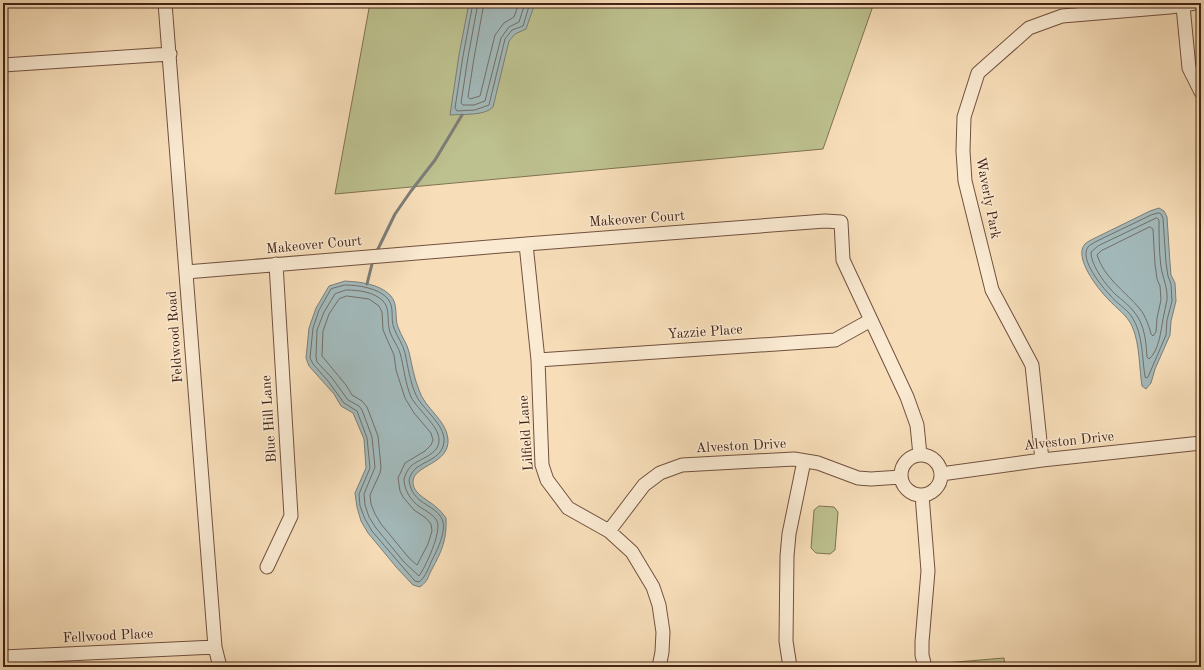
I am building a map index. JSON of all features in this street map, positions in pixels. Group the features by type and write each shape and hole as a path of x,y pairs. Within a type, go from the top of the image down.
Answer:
{"street":[{"name":"Feldwood Road","path":"165,3 215,647 220,667"},
{"path":"1189,4 1189,68 1201,92"},
{"name":"Waverly Park","path":"1042,460 1032,365 992,290 965,181 963,151 964,117 978,73 1029,28 1062,16 1189,4"},
{"path":"3,64 170,54"},
{"name":"Makeover Court","path":"186,272 526,244 841,222 843,260 907,397 917,425 920,455"},
{"name":"Lilfield Lane","path":"526,244 538,360 542,465 547,480 568,508 609,531 632,552 656,592 663,632 662,652 659,667"},
{"name":"Blue Hill Lane","path":"267,567 291,516 276,264"},
{"name":"Yazzie Place","path":"538,360 835,340 871,320"},
{"name":"Alveston Drive","path":"941,474 1042,460 1201,444"},
{"path":"920,455 934,460 941,474 936,488 928,494 922,495 910,492 902,483 901,477 902,468 908,460 920,455"},
{"name":"Alveston Drive","path":"609,531 644,485 660,473 682,465 794,459 818,463 858,478 871,479 901,477"},
{"path":"790,667 786,641 788,541 804,461"},
{"path":"922,495 928,571 922,642 922,655 925,667"},
{"name":"Fellwood Place","path":"3,657 215,647"}],"green space":[{"path":"370,3 874,3 823,149 335,194"},
{"path":"819,506 834,507 838,512 835,550 830,554 816,553 811,548 814,510"},
{"path":"1004,658 1005,667 897,667"}],"water":[{"path":"469,3 535,3 526,29 515,34 509,41 493,107 485,112 450,115 459,55"},
{"path":"1159,208 1164,211 1167,217 1171,275 1175,283 1176,301 1171,321 1170,335 1155,369 1151,383 1146,389 1142,386 1138,348 1132,326 1127,318 1093,281 1084,264 1082,250 1085,244 1090,240"},
{"path":"345,281 363,283 381,288 393,299 399,330 408,349 414,376 419,390 426,403 440,420 448,439 444,454 419,471 413,481 415,490 433,504 446,518 445,539 441,550 426,581 420,587 413,585 397,568 368,533 361,521 355,493 366,468 364,439 353,413 341,406 334,394 309,366 306,358 309,328 316,308 329,286"}],"waterway":[{"path":"376,253 395,214 435,160 462,115"},
{"path":"367,284 372,264"}]}
